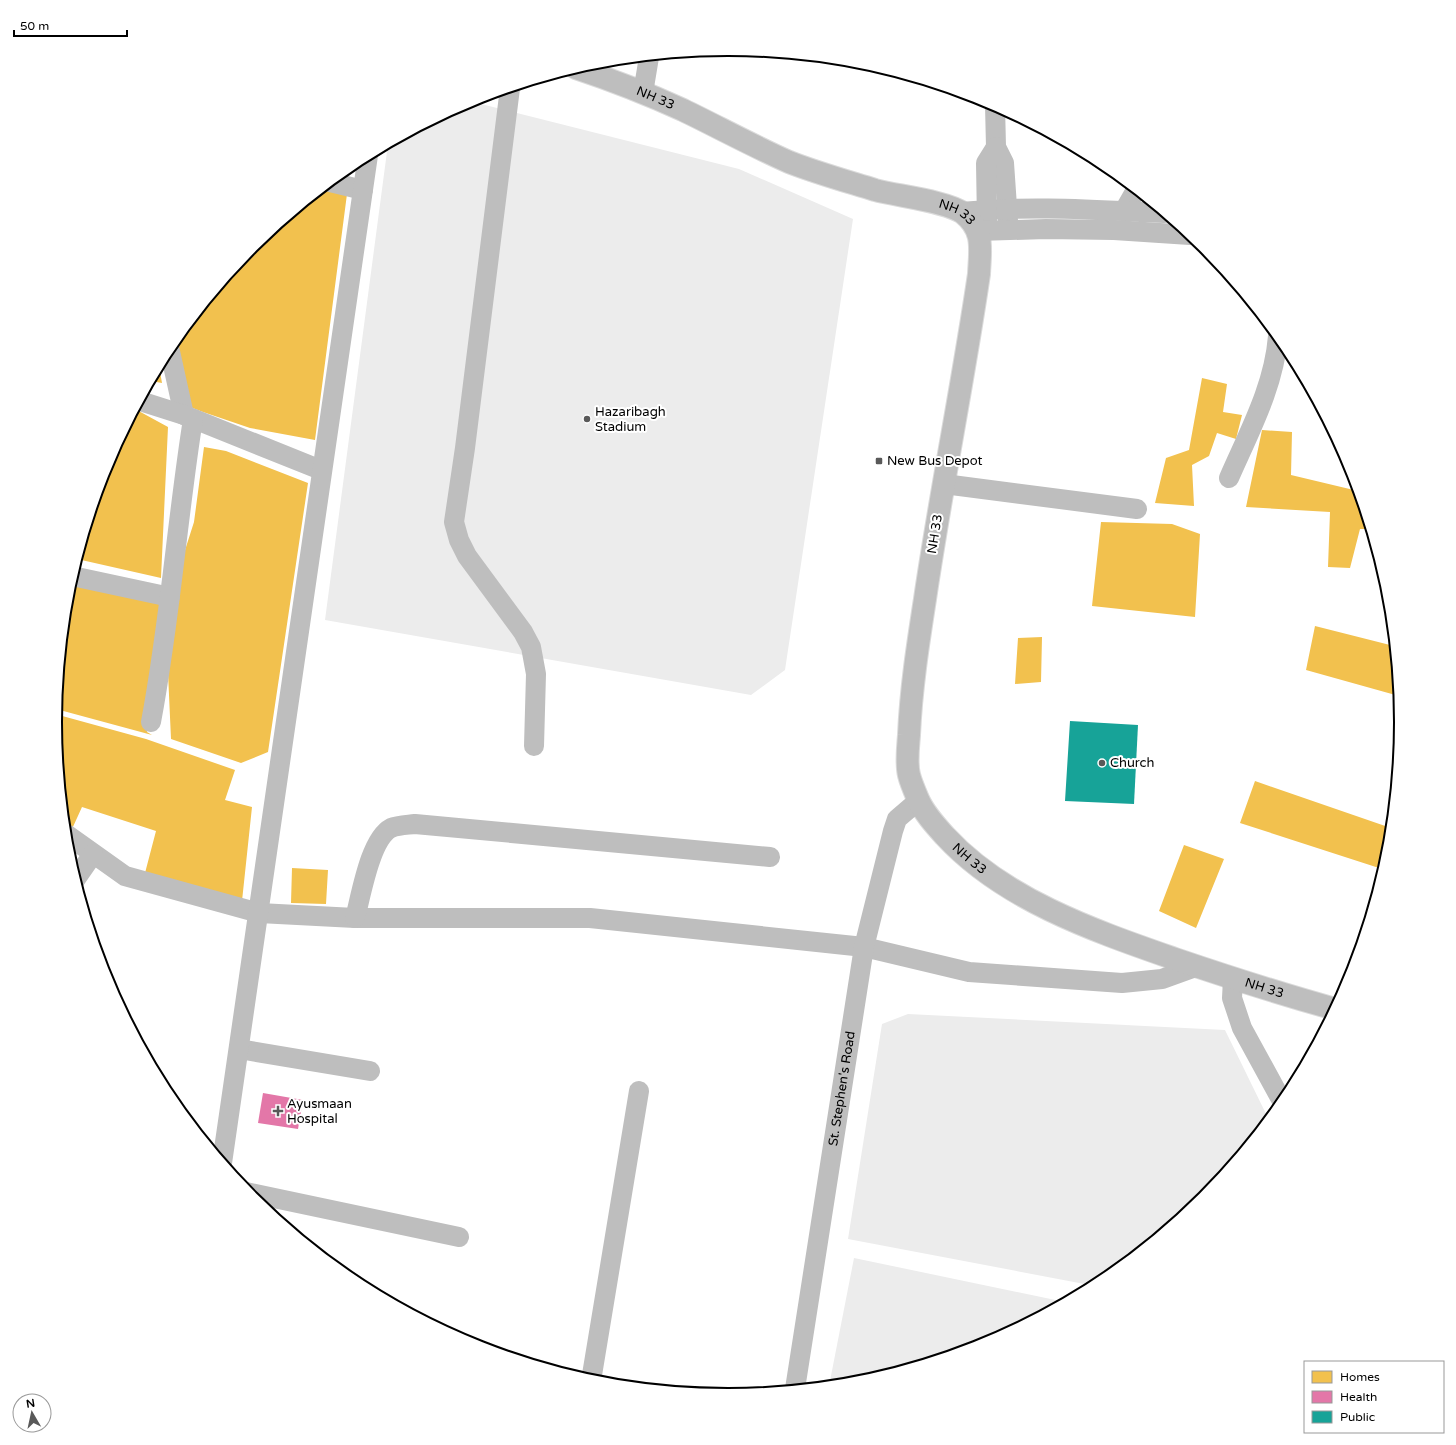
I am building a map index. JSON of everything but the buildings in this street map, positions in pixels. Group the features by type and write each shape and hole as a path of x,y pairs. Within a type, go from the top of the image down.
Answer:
{"main road":[{"name":"NH 33","path":"586,72 683,110 742,141 790,162 840,180 887,193 934,203 961,212 983,232 980,246 978,274 914,671 909,723 908,754 909,775 918,801 934,825 960,852 998,881 1046,907 1095,930 1233,979 1330,1008"}],"street":[{"path":"643,93 648,61"},
{"path":"509,93 467,433 454,522 459,540 467,556 528,640 533,656 536,674 534,746"},
{"path":"994,112 996,147 1004,163 1008,231"},
{"path":"996,147 986,163 986,209 983,232 1046,229 1114,230 1181,234"},
{"path":"223,1157 259,913 321,470 367,162"},
{"path":"336,184 363,190"},
{"path":"1124,211 1134,194"},
{"path":"961,212 986,209 1053,208 1157,213"},
{"path":"1229,478 1263,401 1271,375 1277,344"},
{"path":"151,722 164,650 185,474 189,417 172,356"},
{"path":"144,401 189,417 321,470"},
{"path":"944,484 1137,509"},
{"path":"78,577 170,597"},
{"name":"St. Stephen's Road","path":"796,1385 864,947 897,819 918,801"},
{"path":"355,918 377,842 382,835 390,829 400,825 415,824 770,857"},
{"path":"72,838 125,876 259,913 355,918 590,918 864,947 969,972 1122,983 1162,979 1198,966"},
{"path":"79,874 93,854"},
{"path":"1233,979 1232,998 1242,1028 1279,1097"},
{"path":"239,1049 370,1071"},
{"path":"591,1374 639,1091"},
{"path":"257,1194 459,1237"}],"shaded area":[{"name":"Hazaribagh Stadium","path":"481,104 739,169 853,219 785,670 751,695 325,620 387,150 433,125"},
{"path":"908,1014 1225,1030 1266,1115 1229,1162 1199,1194 1167,1224 1134,1251 1086,1284 848,1239 882,1024"},
{"path":"854,1258 1059,1301 1023,1320 942,1354 901,1366 830,1381"}],"place":[{"name":"Hazaribagh Stadium","path":"587,419"},
{"name":"New Bus Depot","path":"879,461"},
{"name":"Church","path":"1102,763"},
{"name":"Ayusmaan Hospital","path":"278,1111"}]}
